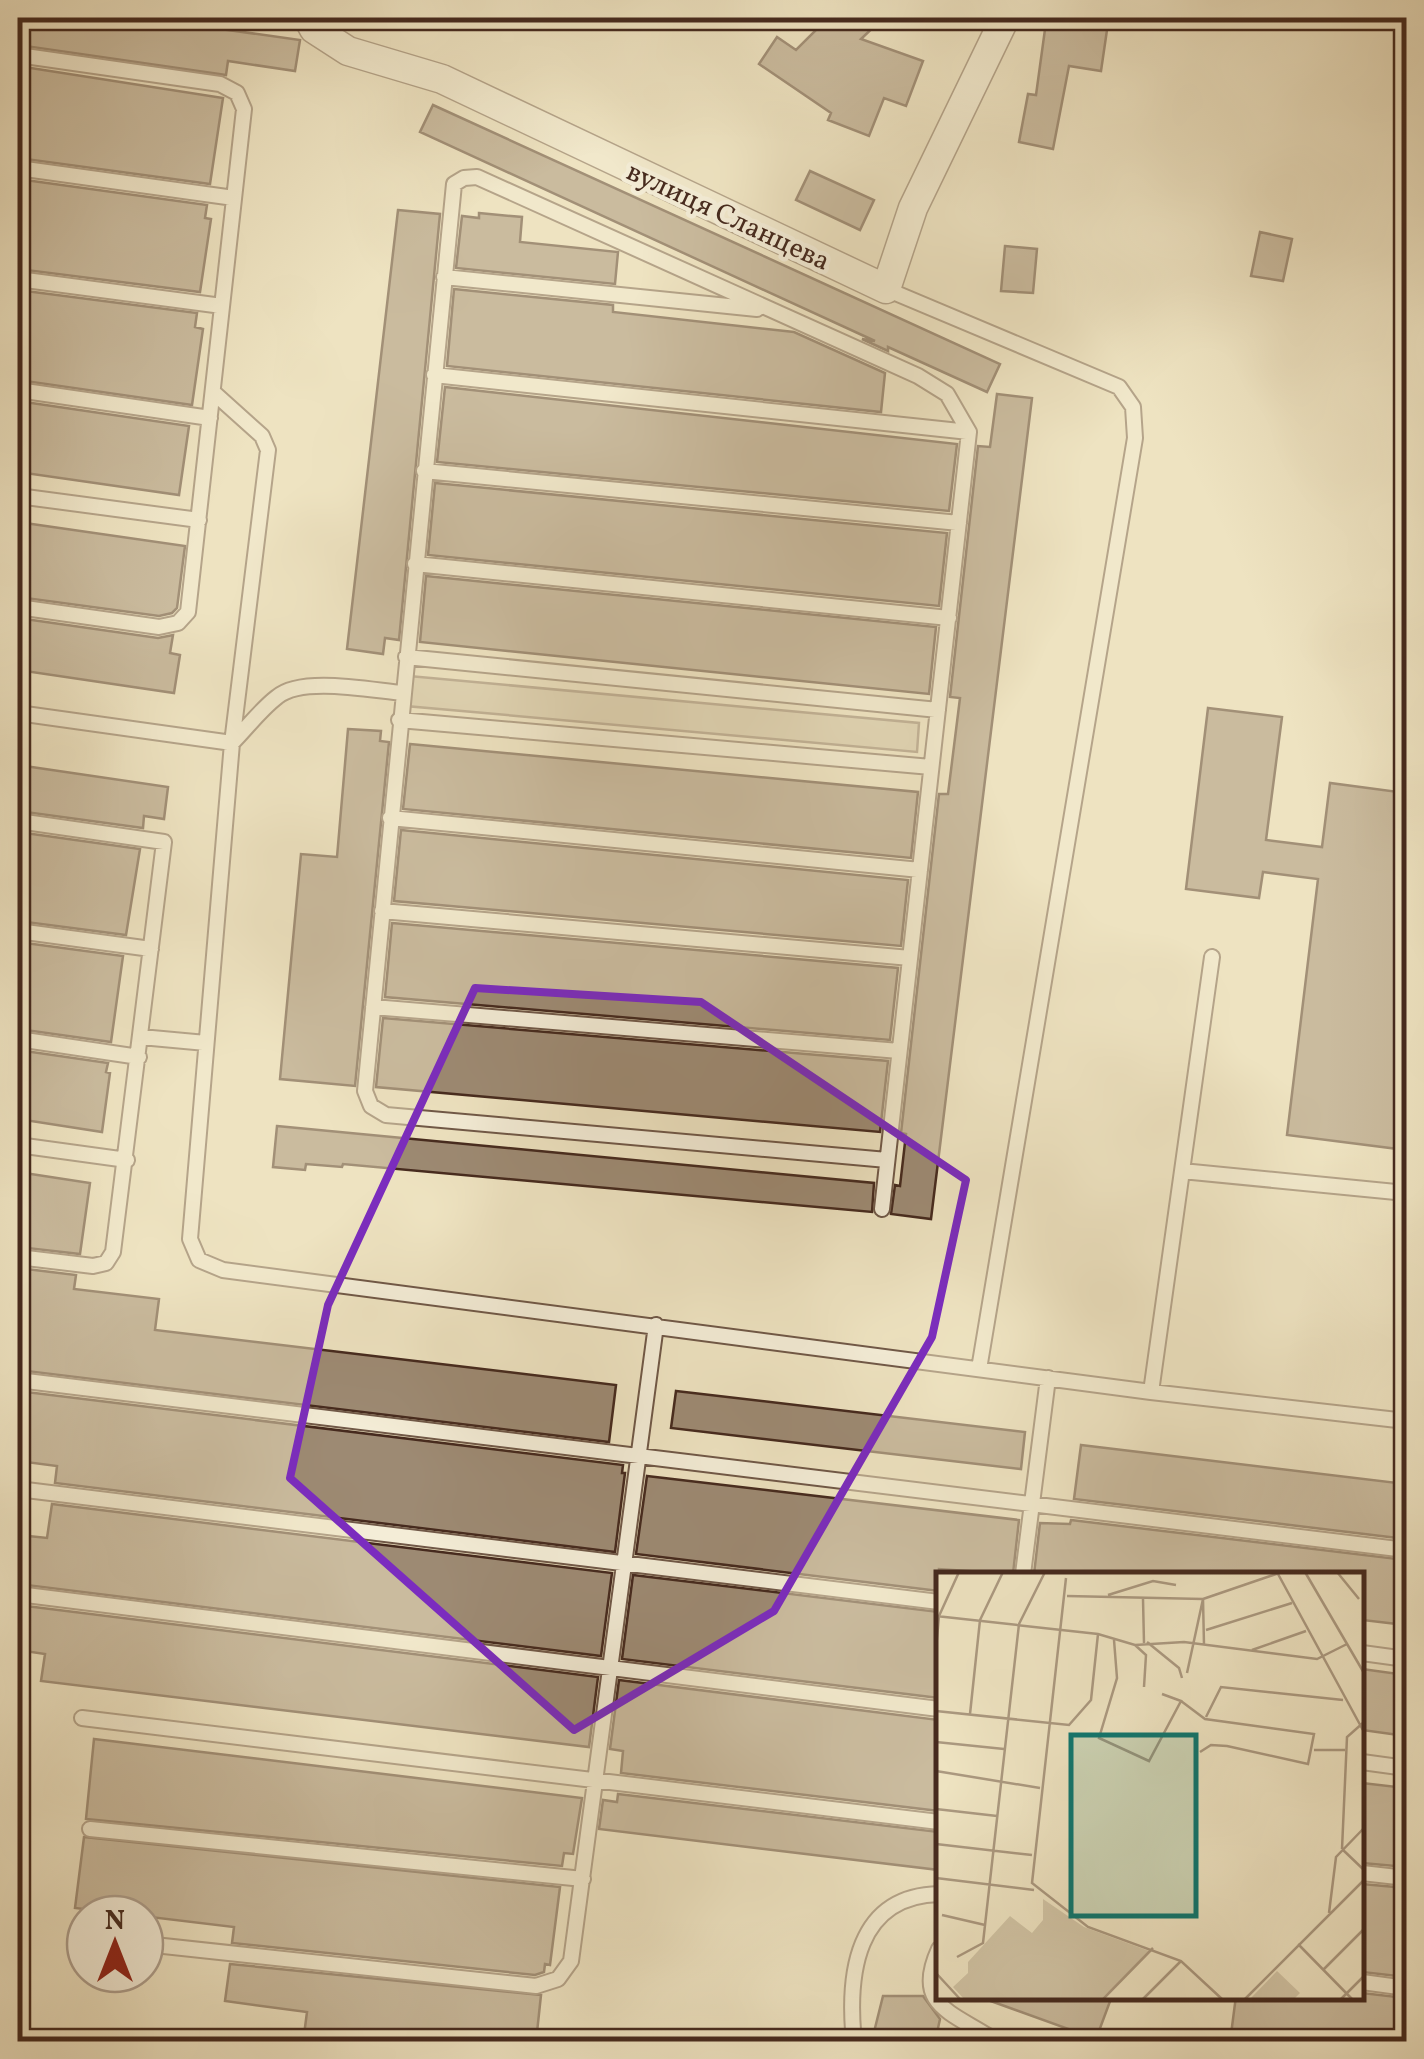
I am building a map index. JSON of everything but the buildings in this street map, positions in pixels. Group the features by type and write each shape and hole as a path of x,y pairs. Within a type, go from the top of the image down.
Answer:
{"street":[{"name":"вулиця Сланцева","path":"308,18 314,30 348,51 442,79 886,289"},
{"path":"886,289 913,208 1004,18"}],"lane":[{"path":"18,56 220,84 237,93 244,110 188,612 178,623 158,626 18,608"},
{"path":"18,168 234,198"},
{"path":"882,1209 970,432 947,394 918,376 477,177 464,178 454,184 424,471 365,1090 371,1106 386,1115 887,1160"},
{"path":"444,276 768,310"},
{"path":"18,279 222,306"},
{"path":"886,289 1119,387 1133,407 1135,438 979,1368"},
{"path":"434,375 970,432"},
{"path":"18,390 210,418"},
{"path":"213,392 262,436 268,450 232,743 206,1043 190,1239 199,1260 224,1270 1151,1392 1406,1420"},
{"path":"424,471 959,523"},
{"path":"18,496 200,520"},
{"path":"415,564 948,618"},
{"path":"406,657 938,710"},
{"path":"232,743 278,695 292,688 402,692"},
{"path":"18,713 232,743"},
{"path":"400,720 932,767"},
{"path":"390,818 920,870"},
{"path":"18,821 164,842 113,1252 106,1262 94,1266 18,1257"},
{"path":"382,911 910,958"},
{"path":"18,931 151,950"},
{"path":"1151,1392 1212,957"},
{"path":"373,1007 900,1051"},
{"path":"141,1037 206,1043"},
{"path":"18,1039 138,1057"},
{"path":"18,1145 126,1160"},
{"path":"1182,1171 1406,1193"},
{"path":"165,1946 536,1986 558,1979 571,1961 656,1325"},
{"path":"1023,1572 1048,1378"},
{"path":"18,1380 1406,1550"},
{"path":"18,1488 936,1602"},
{"path":"18,1594 936,1709"},
{"path":"1364,1654 1406,1659"},
{"path":"82,1718 936,1822"},
{"path":"1364,1762 1406,1768"},
{"path":"90,1830 583,1879"},
{"path":"1364,1873 1406,1878"},
{"path":"854,2042 851,2010 858,1954 873,1922 903,1898 936,1894"},
{"path":"936,1956 929,1971 930,1990 941,2007 992,2042"},
{"path":"1364,1982 1406,1988"}],"highlighted area":[{"path":"475,988 701,1002 966,1180 932,1337 774,1611 574,1730 290,1478 328,1305"}],"shaded area":[{"path":"409,676 919,723 917,752 406,706"}]}
